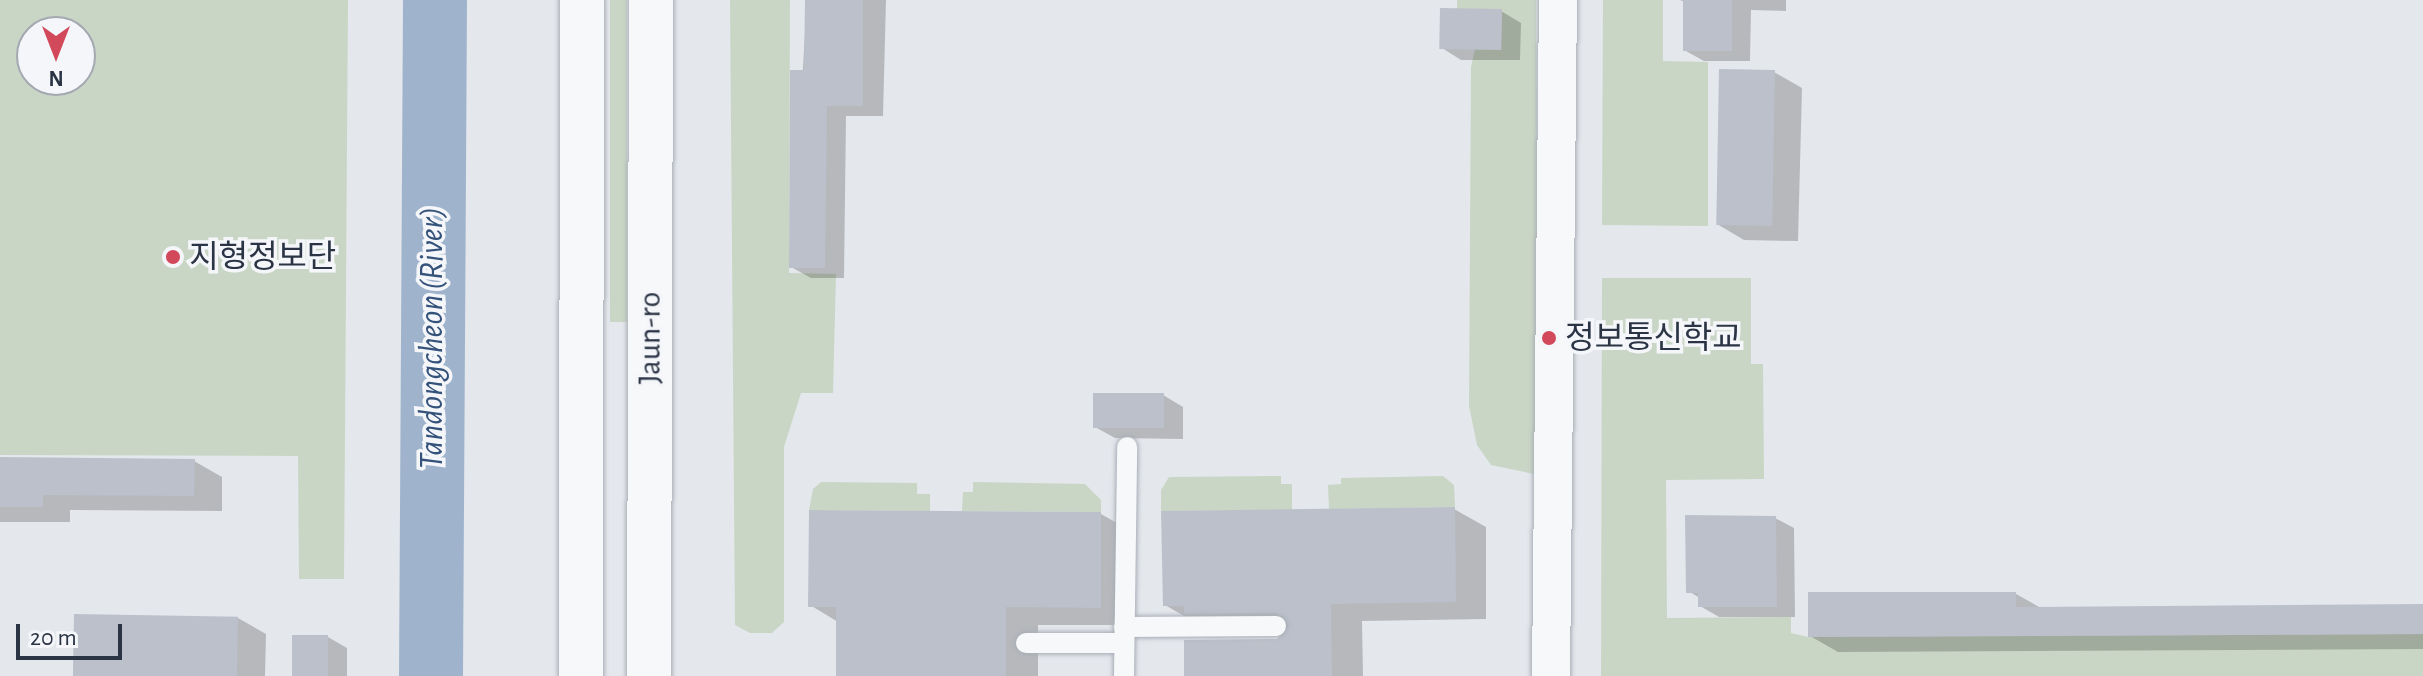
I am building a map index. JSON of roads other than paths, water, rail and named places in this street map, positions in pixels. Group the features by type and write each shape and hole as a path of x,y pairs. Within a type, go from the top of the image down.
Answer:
{"street":[{"path":"581,676 582,0"},
{"name":"Jaun-ro","path":"649,676 651,0"},
{"path":"1551,676 1558,0"}],"lane":[{"path":"1124,676 1127,447"},
{"path":"1026,643 1276,626"}],"waterway":[{"name":"Tandongcheon (River)","path":"431,676 435,0"}],"place":[{"name":"지형정보단","path":"173,257"},
{"name":"정보통신학교","path":"1549,338"}]}
